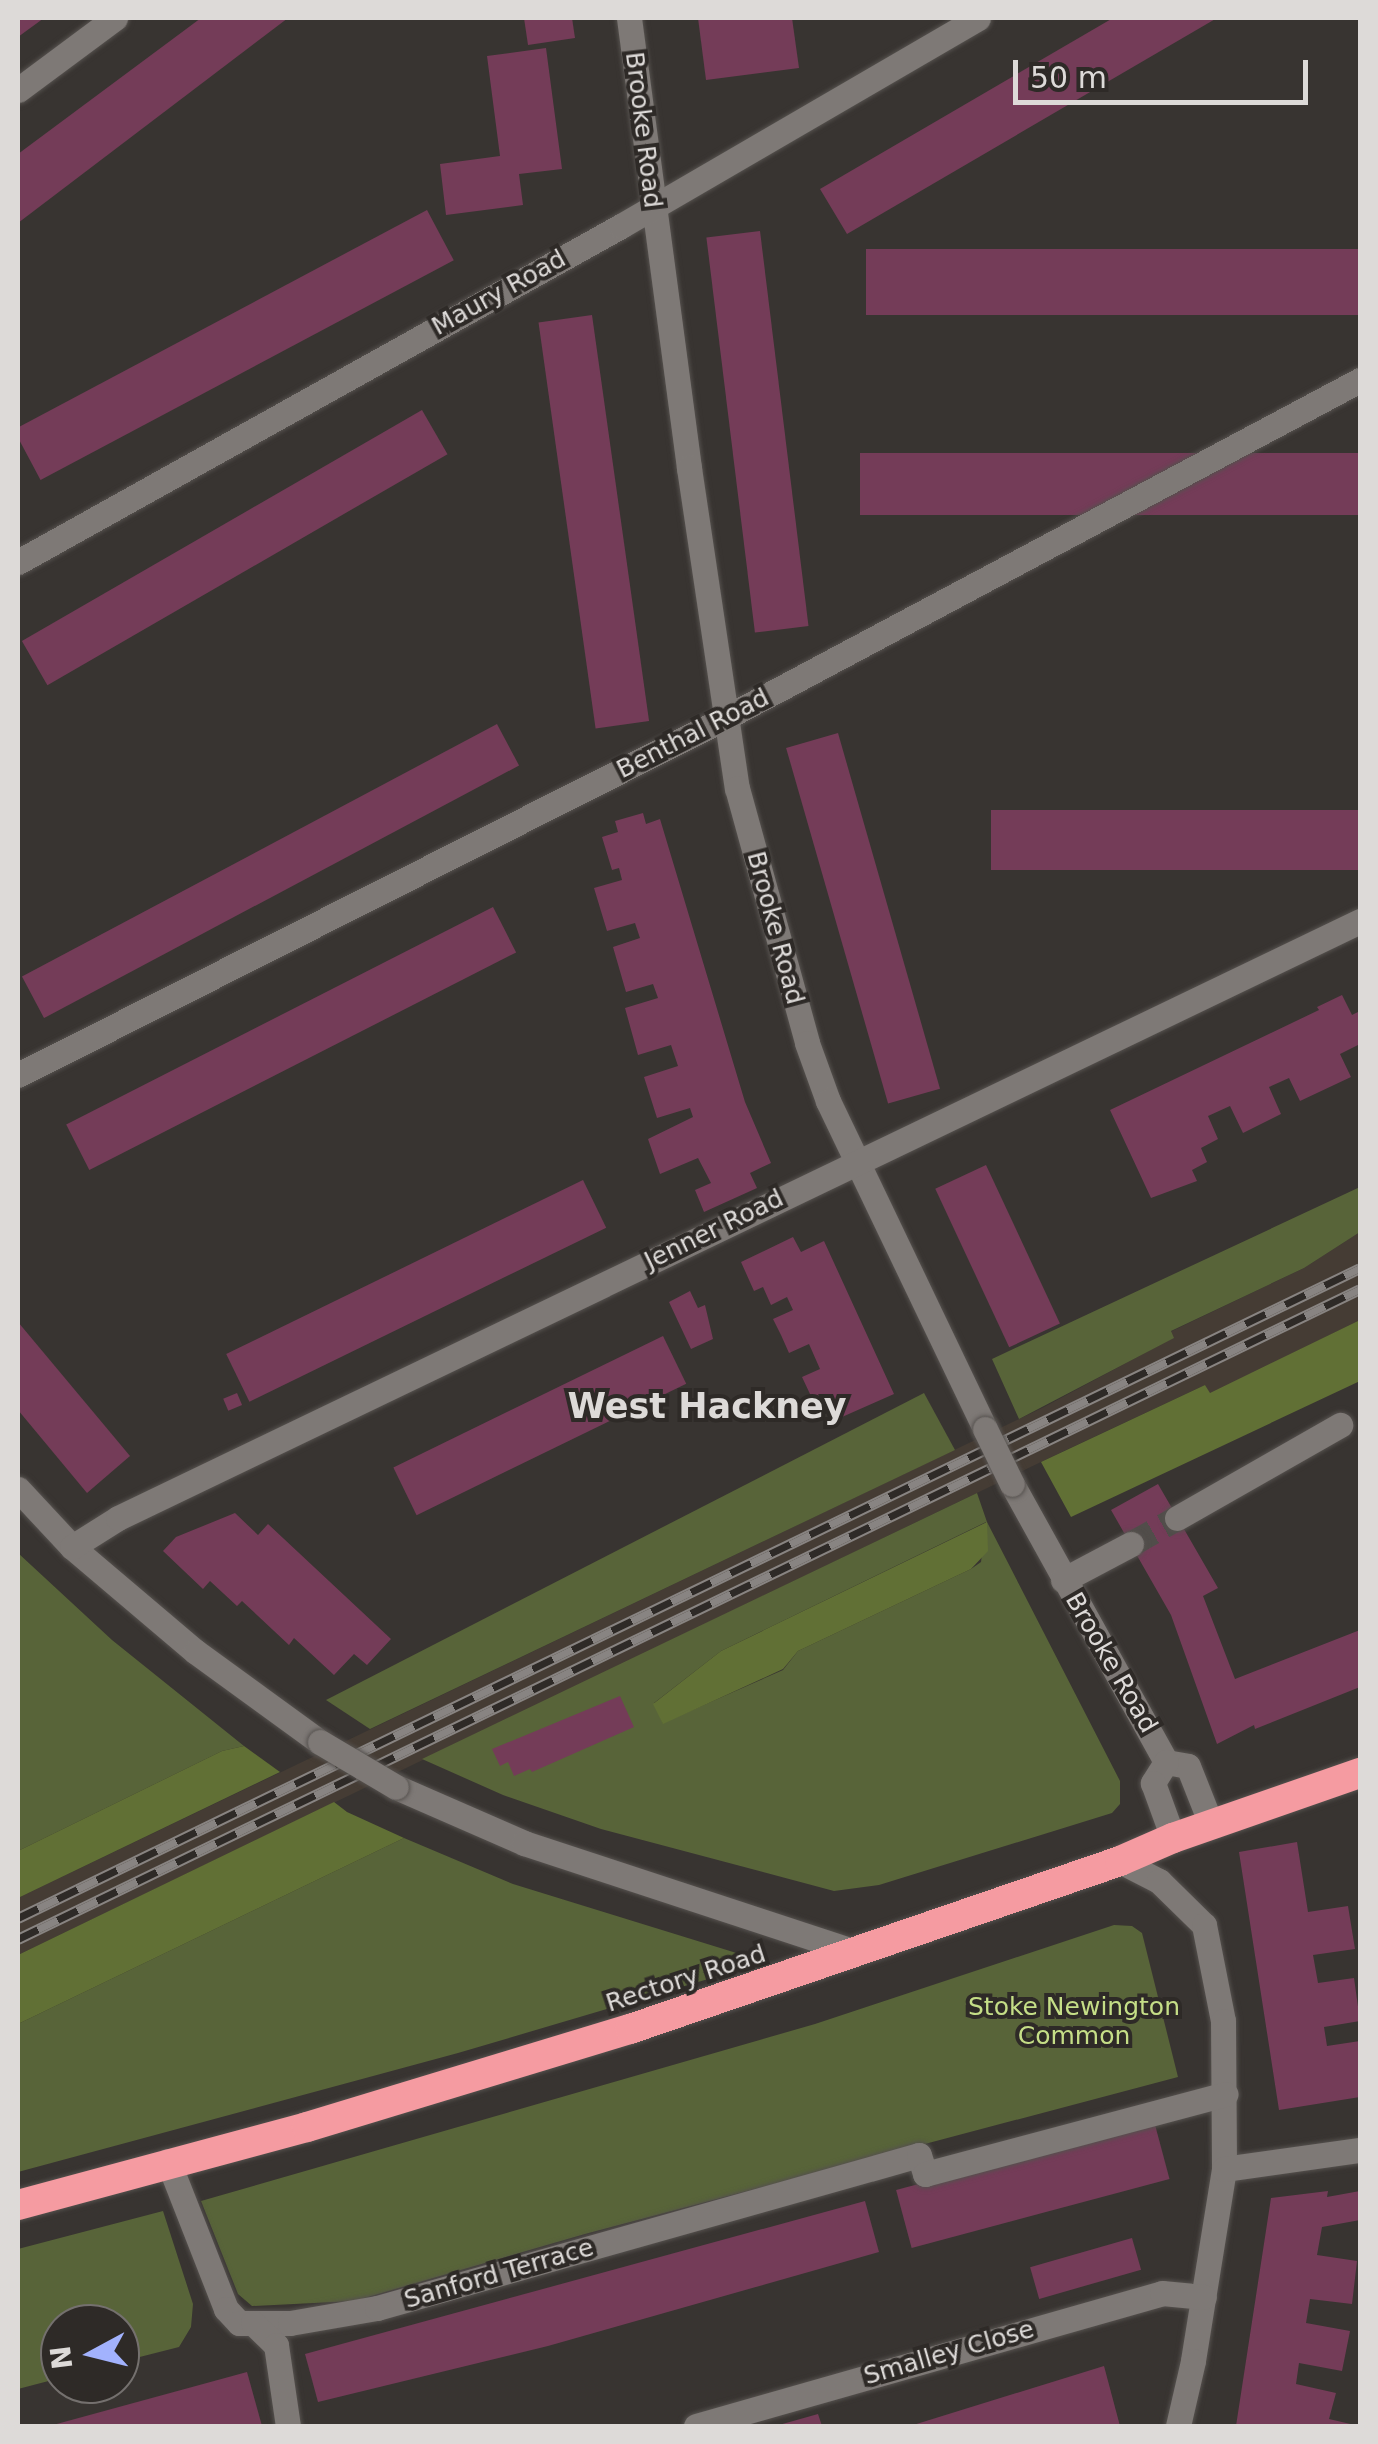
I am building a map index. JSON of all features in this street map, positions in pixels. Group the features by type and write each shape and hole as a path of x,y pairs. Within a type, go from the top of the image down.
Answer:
{"highway":[{"name":"Rectory Road","path":"18,2204 307,2127 630,2030 1120,1861 1172,1838 1360,1773"}],"street":[{"path":"18,90 115,18"},
{"name":"Brooke Road","path":"630,18 653,206 737,788 807,1043 854,1162 1012,1484 1166,1762"},
{"name":"Maury Road","path":"18,562 653,206 978,18"},
{"name":"Benthal Road","path":"18,1074 726,718 1360,380"},
{"name":"Jenner Road","path":"72,1547 118,1518 1360,921"},
{"path":"1177,1518 1340,1425"},
{"path":"18,1489 72,1547 196,1652 320,1742 396,1787 524,1843 856,1952"},
{"path":"1063,1580 1131,1544"},
{"name":"Brooke Road","path":"1166,1762 1188,1766 1211,1824"},
{"name":"Brooke Road","path":"1166,1762 1153,1783 1172,1838"},
{"path":"1120,1861 1160,1882 1204,1925 1220,1993 1226,2094 1224,2169 1178,2426"},
{"name":"Sanford Terrace","path":"253,2323 290,2323 376,2308 919,2155 924,2174 1226,2094"},
{"path":"1224,2169 1360,2150"},
{"path":"168,2161 226,2309 240,2323 253,2323 276,2345 288,2426"},
{"name":"Smalley Close","path":"696,2426 1162,2293 1204,2297"}],"shaded area":[{"path":"1360,1232 1360,1320 1210,1394 1205,1385 1066,1450 18,1955 18,1898 1044,1407 1173,1338 1170,1332 1304,1268"}],"green space":[{"path":"1360,1187 1360,1232 1304,1268 1171,1331 1174,1338 1019,1419 992,1359"},
{"path":"1360,1320 1360,1381 1071,1517 1041,1462 1205,1385 1210,1393"},
{"path":"924,1393 955,1450 370,1729 326,1700"},
{"path":"977,1493 987,1522 1120,1781 1120,1804 1112,1813 879,1885 834,1891 601,1829 503,1795 422,1759","holes":["986,1522 981,1562 798,1651 783,1670 663,1723 654,1703 721,1651"]},
{"path":"987,1522 988,1551 971,1569 798,1651 783,1669 663,1724 653,1704 721,1651"},
{"path":"18,1553 112,1640 244,1746 222,1751 18,1851"},
{"path":"244,1746 280,1772 18,1898 18,1851 222,1751"},
{"path":"334,1802 404,1838 18,2024 18,1955"},
{"path":"404,1838 513,1884 766,1962 458,2053 18,2172 18,2024"},
{"name":"Stoke Newington Common","path":"1114,1925 1132,1926 1142,1933 1178,2077 585,2234 354,2301 252,2306 238,2294 201,2201 815,2024"},
{"path":"163,2211 193,2304 191,2327 179,2347 140,2357 140,2304 40,2304 40,2383 18,2389 18,2249"}],"building":[{"path":"18,18 44,18 18,37"},
{"path":"201,18 288,18 18,223 18,154"},
{"path":"524,18 572,18 575,38 528,45"},
{"path":"698,18 792,18 799,68 706,80"},
{"path":"1113,18 1217,18 847,234 820,189"},
{"path":"546,48 562,169 519,174 523,205 446,215 440,164 500,156 487,56"},
{"path":"427,210 454,260 41,480 18,438 18,427"},
{"path":"760,231 809,626 755,633 706,238"},
{"path":"866,249 1360,249 1360,315 866,315"},
{"path":"592,315 649,721 596,729 539,323"},
{"path":"422,410 448,454 47,685 22,641"},
{"path":"860,453 1360,453 1360,515 860,515"},
{"path":"497,724 519,765 44,1018 22,977"},
{"path":"838,733 940,1089 888,1104 786,748"},
{"path":"991,810 1360,810 1360,870 991,870"},
{"path":"643,813 646,824 660,819 745,1102 771,1163 750,1173 757,1188 704,1212 695,1190 711,1183 698,1158 660,1174 648,1139 693,1117 690,1108 657,1118 644,1077 678,1066 671,1045 638,1055 625,1008 658,998 653,984 626,992 613,947 640,938 635,923 607,931 594,888 622,880 619,868 612,870 602,837 618,832 615,821"},
{"path":"493,907 516,952 89,1170 66,1124"},
{"path":"1342,995 1352,1015 1360,1011 1360,1044 1340,1054 1351,1077 1300,1101 1289,1078 1269,1087 1281,1114 1243,1133 1230,1106 1208,1116 1218,1139 1201,1148 1207,1162 1192,1170 1197,1181 1151,1198 1110,1110 1319,1010 1317,1007"},
{"path":"986,1165 1060,1324 1009,1347 935,1189"},
{"path":"583,1180 606,1228 249,1402 226,1354"},
{"path":"793,1237 801,1252 824,1241 894,1394 842,1417 836,1403 818,1411 802,1377 820,1369 809,1344 789,1353 773,1319 793,1310 787,1297 771,1305 763,1287 754,1291 741,1262"},
{"path":"690,1291 698,1308 705,1305 713,1339 691,1349 669,1302"},
{"path":"18,1322 130,1456 87,1493 18,1410"},
{"path":"663,1336 686,1384 417,1515 393,1468"},
{"path":"237,1393 242,1405 228,1411 223,1399"},
{"path":"1158,1484 1218,1588 1203,1596 1235,1679 1360,1630 1360,1687 1255,1729 1254,1725 1217,1744 1171,1615 1111,1510"},
{"path":"235,1513 258,1535 268,1524 391,1639 367,1665 354,1654 334,1675 294,1638 289,1645 242,1601 237,1606 210,1581 203,1589 163,1551 176,1537"},
{"path":"620,1696 634,1727 532,1772 530,1769 514,1776 508,1762 500,1766 492,1749"},
{"path":"1297,1842 1308,1912 1348,1906 1355,1949 1313,1955 1318,1983 1354,1978 1360,2021 1324,2027 1327,2046 1360,2041 1360,2097 1279,2110 1239,1852"},
{"path":"1154,2121 1170,2179 912,2248 896,2190"},
{"path":"1328,2191 1327,2197 1360,2191 1360,2220 1322,2227 1317,2255 1357,2261 1352,2304 1310,2299 1306,2323 1350,2331 1342,2371 1299,2363 1296,2384 1336,2393 1329,2419 1359,2426 1236,2426 1271,2198"},
{"path":"865,2201 879,2252 548,2346 318,2402 305,2354"},
{"path":"1132,2238 1141,2270 1039,2299 1030,2267"},
{"path":"1104,2366 1120,2426 910,2426"},
{"path":"247,2372 262,2426 53,2426"},
{"path":"818,2414 822,2426 779,2426 779,2425"}],"tunnel":[{"path":"1131,1544 1177,1518"}],"railway":[{"path":"18,1918 1360,1268"},
{"path":"18,1939 1360,1289"}],"district":[{"name":"West Hackney","path":"707,1406"}]}
